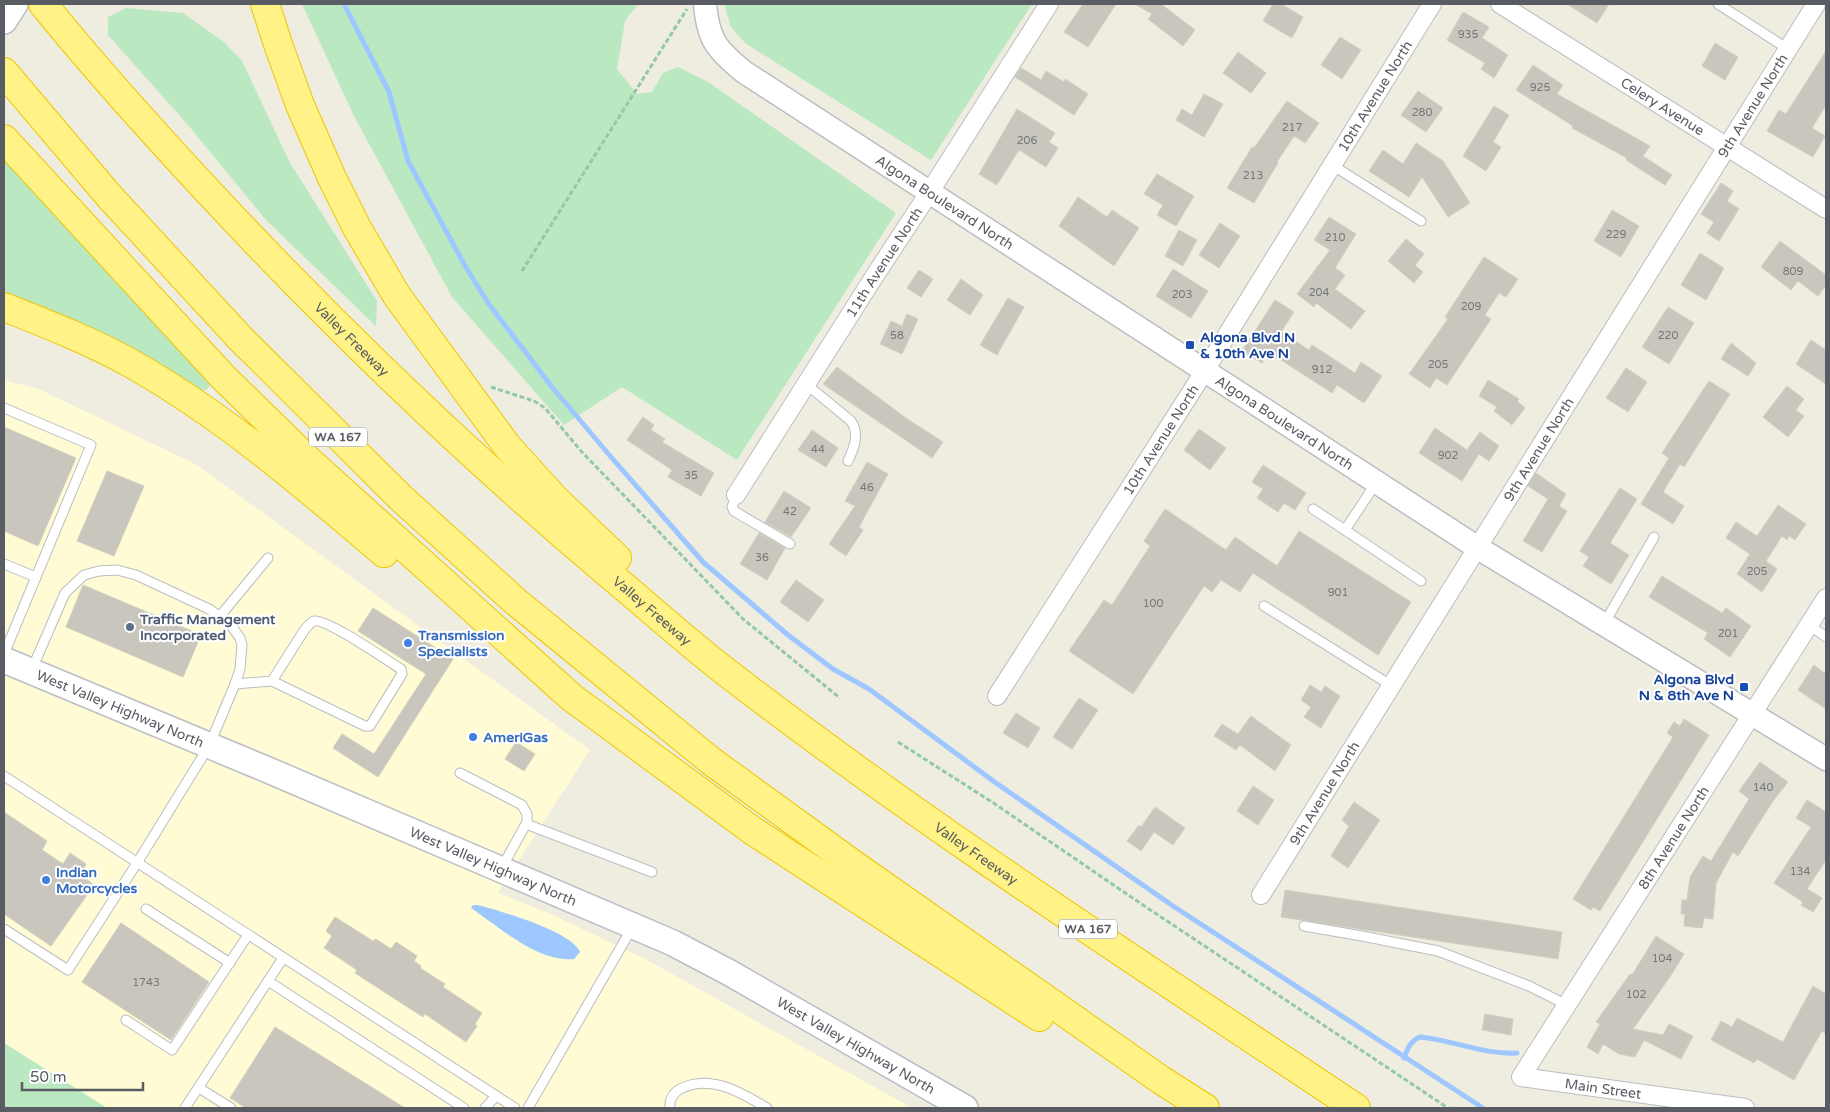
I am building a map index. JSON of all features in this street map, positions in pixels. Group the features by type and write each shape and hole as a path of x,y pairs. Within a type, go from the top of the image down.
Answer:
{"highway":[{"name":"Valley Freeway","path":"43,4 153,133 297,286 376,365 554,528 725,671 823,746 995,867 1356,1108"},
{"path":"265,4 300,105 332,178 357,228 397,296 506,446 554,499 674,612 823,746"},
{"name":"WA 167","path":"4,72 109,196 239,337 401,498 515,600 711,761 850,862 1161,1080 1205,1108"},
{"path":"4,139 217,371 310,462 571,697"},
{"path":"4,307 110,352 205,410 260,450 507,654 534,674 571,697 753,831 1086,1047 1161,1080"}],"main road":[{"path":"4,21 15,4"},
{"name":"West Valley Highway North","path":"4,660 674,942 730,972 966,1108"}],"street":[{"name":"Algona Boulevard North","path":"705,4 706,24 715,45 744,72 1478,548 1826,759"},
{"name":"11th Avenue North","path":"737,494 1049,4"},
{"name":"10th Avenue North","path":"997,696 1204,372 1432,4"},
{"name":"Celery Avenue","path":"1500,4 1826,209"},
{"name":"9th Avenue North","path":"1261,895 1816,4"},
{"name":"8th Avenue North","path":"1521,1077 1826,598"},
{"name":"Main Street","path":"1521,1077 1745,1108"}],"lane":[{"path":"1718,4 1788,49"},
{"path":"1332,165 1421,221"},
{"path":"806,384 856,428 853,449 848,460"},
{"path":"4,408 91,445 4,654"},
{"path":"1345,530 1376,483"},
{"path":"737,494 732,507 734,511 790,544"},
{"path":"1313,509 1421,581"},
{"path":"1604,624 1654,537"},
{"path":"220,616 268,558"},
{"path":"4,564 36,577"},
{"path":"4,929 68,970 138,863 209,746 240,669 242,645 236,630 220,616 190,599 136,575 117,570 90,572 70,586 65,593 31,672"},
{"path":"1264,606 1392,686"},
{"path":"235,684 272,682 365,726 370,726 402,674 401,669 342,631 317,620 312,621 305,629 272,682"},
{"path":"1809,625 1826,637"},
{"path":"460,773 522,806 528,814 526,824 501,869"},
{"path":"4,776 515,1108"},
{"path":"526,824 652,872"},
{"path":"146,909 230,962"},
{"path":"528,1108 633,925"},
{"path":"1304,926 1438,951 1529,986 1568,1005"},
{"path":"126,1020 172,1050 248,935"},
{"path":"185,1108 283,958"},
{"path":"268,981 462,1108"},
{"path":"670,1108 670,1099 676,1092 690,1085 704,1083 735,1090 767,1108"},
{"path":"199,1088 231,1108"},
{"path":"485,1108 496,1096"}],"path":[{"path":"522,271 690,4"},
{"path":"487,386 534,401 545,408 582,452 736,612 840,698"},
{"path":"898,742 992,802 1137,902 1448,1108"}],"shaded area":[{"path":"4,380 39,389 197,465 590,750 498,893 553,915 647,960 912,1108 107,1108 4,1043"}],"green space":[{"path":"302,4 638,4 625,21 617,69 637,94 652,92 663,73 678,67 708,82 896,213 737,460 622,387 564,425 452,297 354,116"},
{"path":"724,4 1032,4 931,160 745,43 731,27"},
{"path":"126,8 183,13 224,42 242,61 290,163 377,301 376,326 266,220 188,125 108,35 108,17"},
{"path":"4,155 116,283 210,382 206,390 201,390 151,360 78,324 4,293"},
{"path":"4,1043 107,1108 4,1108"}],"water":[{"path":"473,905 502,912 550,929 574,944 580,952 574,959 561,959 533,950 471,908"}],"building":[{"path":"1083,4 1116,4 1088,47 1064,32"},
{"path":"1135,4 1161,4 1195,30 1183,46 1148,19 1152,14"},
{"path":"1273,4 1281,4 1303,17 1292,38 1263,21"},
{"path":"1567,4 1609,4 1597,23"},
{"path":"1463,12 1489,27 1482,38 1508,55 1494,78 1481,69 1485,63 1447,40"},
{"path":"1340,37 1361,50 1342,79 1321,65"},
{"path":"1715,43 1738,57 1725,80 1702,66"},
{"path":"1826,51 1826,105 1812,128 1825,136 1813,157 1767,131 1779,110 1786,114"},
{"path":"1238,52 1266,73 1251,93 1223,73"},
{"path":"1533,65 1563,85 1557,94 1650,146 1643,156 1672,175 1665,185 1626,160 1627,158 1572,128 1573,126 1516,90"},
{"path":"1021,68 1041,80 1046,71 1064,82 1065,79 1088,94 1074,115 1015,77"},
{"path":"1418,91 1443,108 1426,132 1401,115"},
{"path":"1204,94 1223,104 1204,137 1176,120 1182,109 1192,115"},
{"path":"1287,101 1319,123 1305,143 1294,136 1254,203 1227,188 1252,147 1254,148"},
{"path":"1494,106 1509,115 1493,142 1501,147 1486,171 1463,156"},
{"path":"1017,109 1055,133 1049,142 1058,148 1046,167 1019,150 997,185 979,174"},
{"path":"1416,143 1443,161 1470,203 1448,217 1422,177 1409,197 1369,171 1383,150 1403,164"},
{"path":"1157,174 1194,196 1176,226 1157,215 1163,205 1144,194"},
{"path":"1721,183 1733,191 1727,201 1739,209 1719,241 1707,233 1714,222 1701,214"},
{"path":"1078,197 1107,217 1112,210 1139,228 1114,266 1059,226"},
{"path":"1612,210 1639,226 1621,257 1594,241"},
{"path":"1329,217 1356,234 1335,268 1345,275 1335,289 1365,311 1351,329 1316,303 1314,307 1297,294 1330,250 1314,240"},
{"path":"1220,223 1240,236 1219,268 1199,255"},
{"path":"1179,230 1197,240 1183,266 1165,256"},
{"path":"1406,239 1424,254 1415,265 1423,272 1414,283 1388,261"},
{"path":"1780,241 1826,275 1826,285 1818,296 1798,281 1791,290 1761,267"},
{"path":"1700,253 1724,268 1706,300 1681,285"},
{"path":"1484,257 1518,279 1506,297 1499,293 1485,315 1491,319 1447,385 1436,378 1430,388 1409,374 1448,319 1445,317"},
{"path":"1173,269 1208,291 1191,318 1156,296"},
{"path":"919,270 933,279 921,297 907,288"},
{"path":"961,279 983,295 970,315 947,300"},
{"path":"1008,298 1024,307 997,355 980,345"},
{"path":"1275,300 1294,312 1281,332 1309,350 1312,345 1355,373 1361,362 1382,376 1364,403 1337,385 1332,393 1268,353 1262,363 1242,351"},
{"path":"1668,307 1694,323 1669,364 1642,347"},
{"path":"907,314 918,319 902,354 880,344 891,321 902,326"},
{"path":"1811,340 1826,350 1826,384 1796,364"},
{"path":"1731,343 1756,363 1748,376 1721,359"},
{"path":"837,367 906,418 943,442 932,458 823,384"},
{"path":"1626,368 1647,382 1628,412 1606,398"},
{"path":"1488,380 1519,399 1517,401 1525,408 1512,425 1494,411 1497,407 1479,396"},
{"path":"1709,381 1730,394 1684,467 1680,464 1663,492 1684,506 1673,524 1641,504 1669,458 1662,453"},
{"path":"1787,386 1804,399 1796,410 1804,416 1788,437 1763,417"},
{"path":"643,417 654,425 651,430 665,439 662,442 714,473 701,496 668,477 672,470 627,440"},
{"path":"4,427 76,458 38,546 4,531"},
{"path":"1435,428 1467,450 1480,432 1499,446 1489,461 1479,454 1462,481 1419,453"},
{"path":"1199,429 1226,448 1210,470 1184,450"},
{"path":"812,430 838,448 826,467 798,450"},
{"path":"867,462 888,474 859,527 863,530 846,556 829,544 855,506 845,501"},
{"path":"1263,465 1306,493 1295,510 1284,503 1278,512 1257,498 1263,489 1252,482"},
{"path":"107,471 144,486 114,556 77,541"},
{"path":"1536,473 1566,494 1559,506 1567,511 1542,552 1523,541 1548,499 1528,486"},
{"path":"1620,488 1637,499 1610,543 1629,555 1611,584 1583,566 1589,557 1580,551"},
{"path":"784,491 811,508 791,537 765,522"},
{"path":"1778,505 1806,524 1795,540 1789,536 1787,540 1782,536 1766,561 1777,569 1762,592 1737,574 1750,554 1726,538 1736,522 1757,536"},
{"path":"1165,509 1226,550 1235,537 1277,566 1299,531 1411,602 1378,655 1253,573 1240,592 1221,580 1212,592 1204,586 1133,694 1069,651 1104,600 1112,605 1150,546 1144,541"},
{"path":"759,533 785,548 767,580 740,564"},
{"path":"1662,576 1722,613 1726,608 1751,626 1730,657 1704,639 1708,633 1649,597"},
{"path":"796,580 824,600 808,622 780,602"},
{"path":"83,585 201,635 183,677 66,627"},
{"path":"373,608 453,659 378,777 333,748 342,734 374,754 426,674 358,631"},
{"path":"1814,665 1826,674 1826,709 1798,690"},
{"path":"1310,685 1321,692 1325,686 1340,696 1321,728 1304,717 1311,707 1301,700"},
{"path":"1079,698 1098,710 1072,749 1053,737"},
{"path":"1016,713 1040,728 1028,748 1003,733"},
{"path":"1251,716 1291,745 1275,771 1240,745 1236,750 1214,736 1222,724 1238,734"},
{"path":"1684,719 1709,735 1600,911 1593,907 1591,910 1573,899 1673,737 1667,733 1674,722 1680,726"},
{"path":"516,742 535,754 524,771 505,759"},
{"path":"1760,762 1788,782 1773,801 1738,856 1733,852 1716,883 1713,919 1704,918 1702,928 1684,926 1685,914 1681,914 1682,900 1687,900 1690,877 1703,856 1711,861 1749,799 1739,791"},
{"path":"1253,786 1274,800 1258,825 1237,811"},
{"path":"1807,800 1826,812 1826,860 1807,889 1822,898 1813,912 1801,905 1803,902 1774,883 1811,827 1796,818"},
{"path":"1354,802 1380,820 1348,868 1331,856 1349,826 1342,820"},
{"path":"1155,807 1185,828 1173,845 1154,832 1141,851 1127,841 1139,825 1141,827"},
{"name":"Indian Motorcycles","path":"4,812 47,841 42,850 63,864 70,853 86,864 81,875 94,885 51,946 4,914"},
{"path":"1285,890 1562,932 1558,959 1281,917"},
{"path":"335,917 373,941 376,939 391,949 396,942 417,956 414,961 421,966 420,968 445,984 443,987 482,1013 475,1024 477,1026 466,1042 425,1014 423,1017 355,973 357,970 324,948 332,936 326,931"},
{"path":"121,923 209,982 171,1040 82,982"},
{"path":"1656,936 1684,954 1633,1029 1663,1035 1669,1024 1693,1036 1681,1059 1644,1040 1635,1057 1619,1054 1603,1044 1598,1054 1587,1047 1600,1024 1596,1022 1630,974 1632,975"},
{"path":"1813,986 1826,994 1826,1034 1822,1031 1794,1080 1757,1059 1754,1063 1711,1040 1721,1021 1732,1027 1737,1018 1783,1042"},
{"path":"1485,1014 1513,1019 1511,1035 1482,1030"},
{"path":"275,1027 405,1108 246,1108 230,1098"}],"waterway":[{"path":"344,4 389,92 408,161 464,264 488,303 552,387 703,562 788,635 833,669 869,689 996,783 1173,906 1483,1108"},
{"path":"1404,1058 1408,1048 1420,1037 1493,1052 1517,1053"}],"place":[{"name":"Algona Blvd N & 10th Ave N","path":"1190,345"},
{"name":"Traffic Management Incorporated","path":"130,627"},
{"name":"Transmission Specialists","path":"408,643"},
{"name":"Algona Blvd N & 8th Ave N","path":"1744,687"},
{"name":"AmeriGas","path":"473,737"},
{"name":"Indian Motorcycles","path":"46,880"}]}
